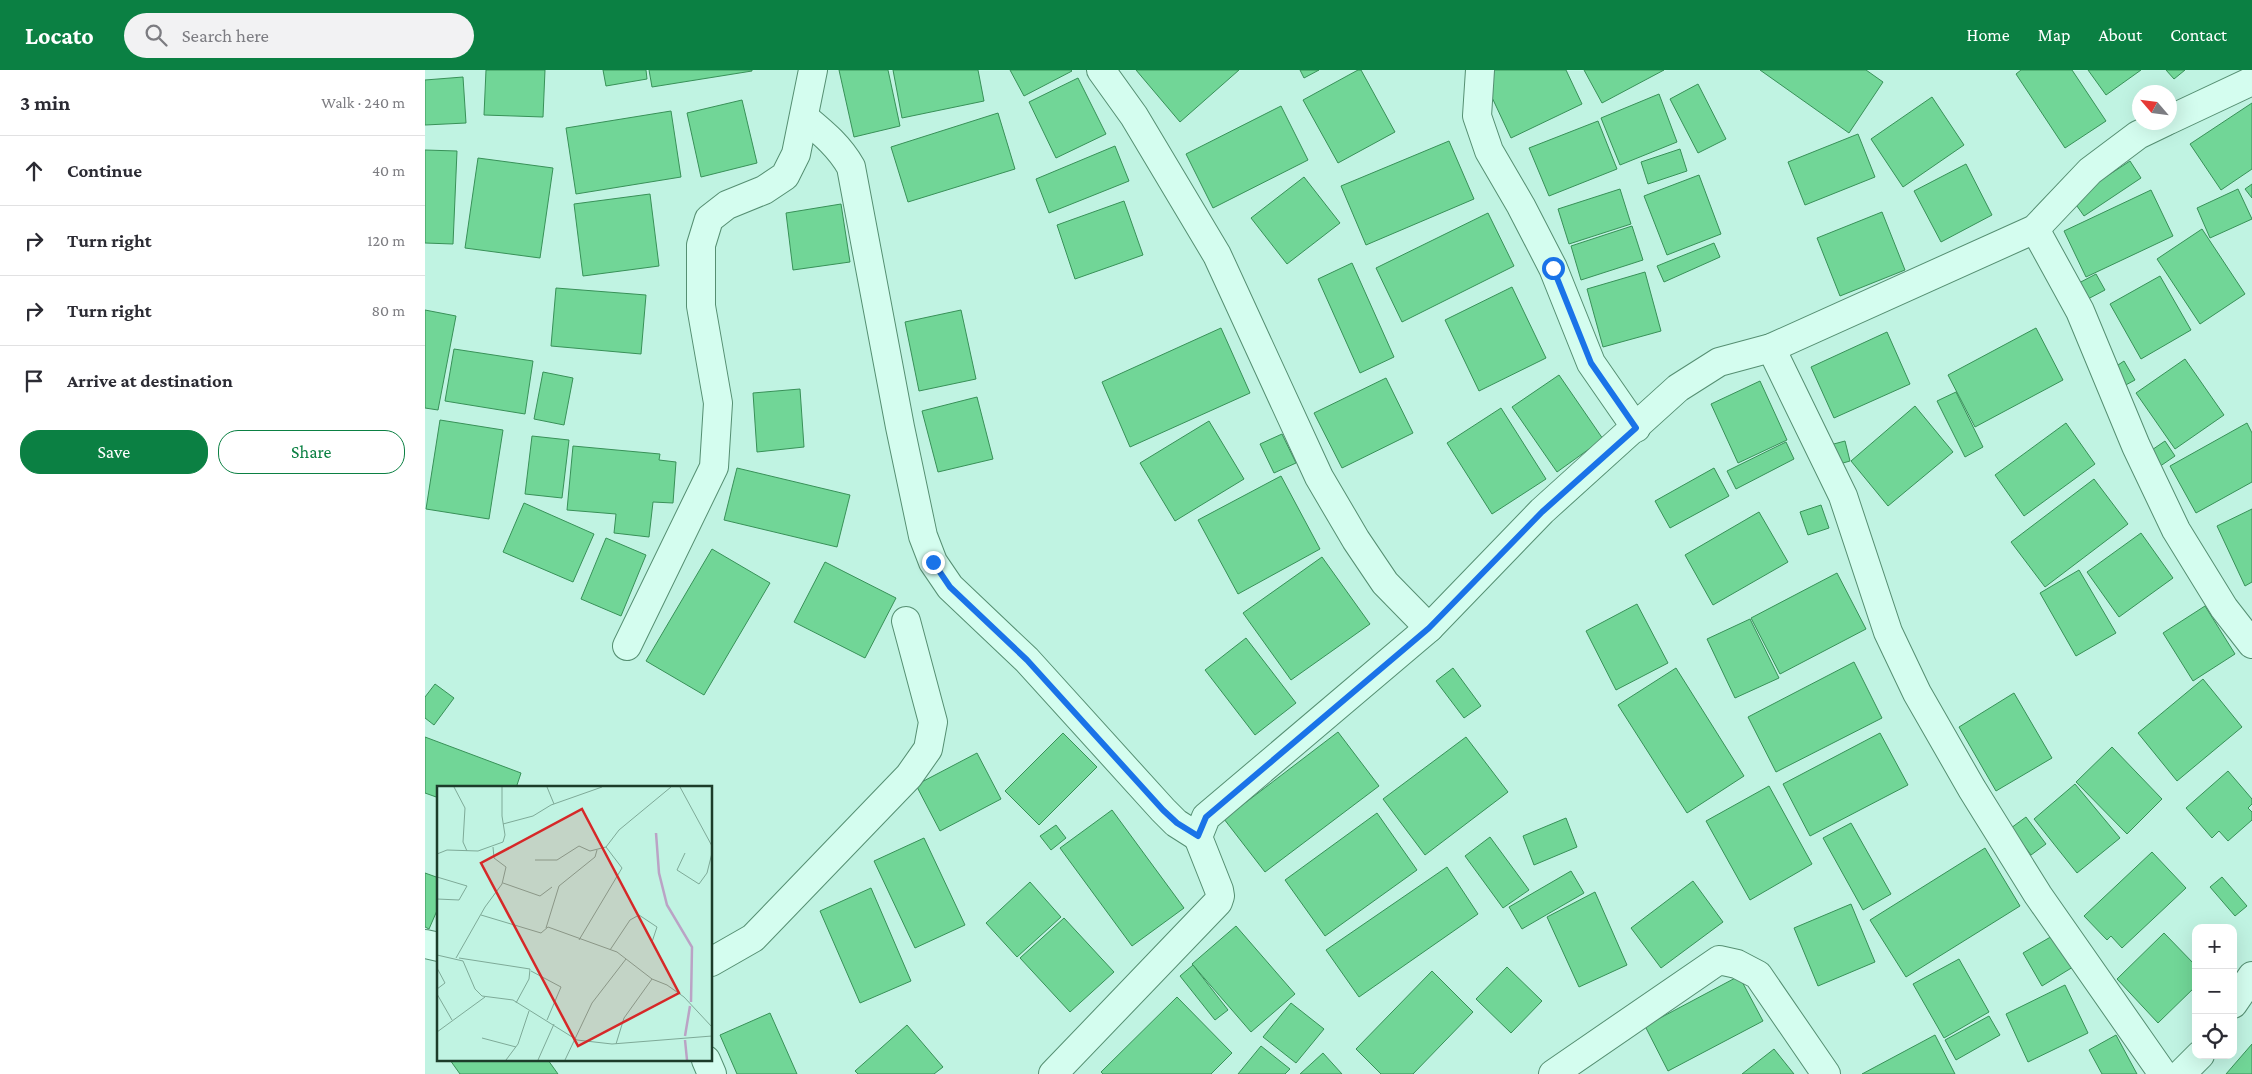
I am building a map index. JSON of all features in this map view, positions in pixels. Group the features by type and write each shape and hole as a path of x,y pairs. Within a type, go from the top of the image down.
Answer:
{"street":[{"path":"627,646 714,467 718,403 701,306 701,245 709,220 727,205 764,190 785,176 796,154 805,118 813,70"},
{"path":"1101,70 1134,116 1217,255 1319,477 1351,532 1385,583 1429,628"},
{"path":"1480,70 1477,116 1489,151 1521,206 1553,268 1591,363 1636,428"},
{"path":"2177,116 2252,81"},
{"path":"805,118 832,140 843,153 851,167 900,428 923,536 933,562 950,587 1027,660 1163,810 1177,823 1198,836 1221,896 1218,902 1053,1074"},
{"path":"1198,836 1206,817 1429,628 1542,512 1679,388 1719,362 1771,348 2035,229 2090,171 2138,135 2148,130"},
{"path":"2035,229 2080,311 2136,446 2176,530 2224,608 2252,644"},
{"path":"1771,348 1843,496 1888,632 1917,693 1972,789 2038,895 2163,1074"},
{"path":"713,961 753,938 909,776 927,749 933,722 907,621"},
{"path":"1553,1074 1719,960 1737,964 1758,975 1826,1074"},
{"path":"2237,998 2252,976"},
{"path":"2181,1074 2196,1059"},
{"path":"707,1062 711,1074"}],"building":[{"path":"486,70 545,70 543,117 484,115"},
{"path":"603,70 646,70 647,79 606,86"},
{"path":"649,70 752,70 752,71 652,87"},
{"path":"839,70 888,70 900,126 854,137"},
{"path":"893,70 978,70 984,101 902,118"},
{"path":"1010,70 1071,70 1072,71 1024,96"},
{"path":"1136,70 1239,70 1180,122"},
{"path":"1300,70 1319,70 1304,78"},
{"path":"1361,70 1395,132 1338,163 1303,100"},
{"path":"1490,70 1566,70 1582,104 1511,138 1481,74"},
{"path":"1584,70 1664,70 1602,103"},
{"path":"1760,70 1866,70 1883,82 1849,133"},
{"path":"2021,70 2072,70 2106,121 2065,148 2016,74"},
{"path":"2088,70 2141,70 2106,95"},
{"path":"2166,70 2185,70 2174,79"},
{"path":"463,77 466,123 425,125 425,80"},
{"path":"1078,78 1106,134 1056,158 1029,102"},
{"path":"1698,84 1726,139 1698,153 1670,99"},
{"path":"1659,94 1677,142 1620,165 1601,118"},
{"path":"1932,97 1964,145 1903,187 1871,139"},
{"path":"742,100 757,163 701,177 687,113"},
{"path":"2252,103 2252,169 2221,190 2190,144"},
{"path":"1281,106 1308,160 1213,208 1186,154"},
{"path":"671,111 681,177 576,194 566,128"},
{"path":"998,113 1015,169 908,202 891,147"},
{"path":"1598,121 1617,169 1549,196 1529,148"},
{"path":"1858,134 1875,177 1805,205 1788,162"},
{"path":"1449,141 1474,199 1366,245 1341,186"},
{"path":"1115,146 1129,181 1049,213 1036,179"},
{"path":"1680,149 1687,171 1648,184 1641,162"},
{"path":"425,150 457,151 453,244 425,243"},
{"path":"478,158 553,168 540,258 465,248"},
{"path":"2130,161 2141,178 2084,216 2072,199"},
{"path":"1966,164 1992,215 1941,242 1914,191"},
{"path":"1699,175 1721,234 1667,255 1644,196"},
{"path":"1304,177 1340,223 1287,264 1251,218"},
{"path":"2252,184 2252,198 2245,189"},
{"path":"1620,189 1631,224 1569,244 1558,209"},
{"path":"2238,189 2252,219 2210,238 2197,208"},
{"path":"2151,190 2173,236 2086,277 2064,231"},
{"path":"650,194 659,266 583,276 574,204"},
{"path":"1124,201 1143,255 1075,279 1057,225"},
{"path":"841,204 850,262 793,270 786,213"},
{"path":"1882,212 1905,270 1840,296 1817,238"},
{"path":"1488,213 1514,266 1402,322 1376,268"},
{"path":"1632,226 1643,260 1581,280 1571,246"},
{"path":"2202,229 2245,294 2200,324 2157,259"},
{"path":"1714,243 1720,257 1664,282 1657,266"},
{"path":"1352,263 1394,357 1360,373 1318,279"},
{"path":"1645,272 1661,331 1603,347 1587,289"},
{"path":"2096,274 2105,290 2086,300 2077,284"},
{"path":"2160,276 2191,330 2141,359 2110,304"},
{"path":"1512,287 1546,358 1479,391 1445,320"},
{"path":"556,288 646,295 641,354 551,346"},
{"path":"425,310 456,316 438,410 425,408"},
{"path":"961,310 976,379 919,391 905,322"},
{"path":"1221,328 1250,393 1130,447 1102,382"},
{"path":"2036,328 2063,380 1975,427 1948,375"},
{"path":"1887,332 1910,384 1834,418 1811,367"},
{"path":"454,349 533,361 525,414 445,401"},
{"path":"2185,359 2224,415 2175,449 2136,393"},
{"path":"2124,361 2135,380 2122,387 2112,369"},
{"path":"543,372 573,378 564,425 534,419"},
{"path":"1559,375 1603,439 1557,472 1512,407"},
{"path":"1386,378 1413,433 1342,468 1314,413"},
{"path":"1760,381 1787,440 1738,463 1711,404"},
{"path":"800,389 804,447 757,452 753,393"},
{"path":"1956,392 1983,447 1965,457 1937,401"},
{"path":"977,397 993,459 938,472 922,411"},
{"path":"1915,406 1953,452 1888,506 1851,461"},
{"path":"1501,408 1546,479 1492,514 1447,443"},
{"path":"440,420 503,430 489,519 426,509"},
{"path":"1209,421 1244,479 1175,521 1140,463"},
{"path":"2066,423 2095,464 2024,516 1995,475"},
{"path":"2247,423 2252,433 2252,482 2196,513 2170,466"},
{"path":"1282,434 1296,463 1274,473 1260,444"},
{"path":"532,436 569,440 562,498 525,494"},
{"path":"1845,441 1850,461 1836,465 1830,445"},
{"path":"2165,441 2175,456 2156,469 2146,454"},
{"path":"1786,442 1794,459 1736,489 1727,471"},
{"path":"573,446 660,454 659,460 676,462 673,503 653,502 649,537 614,533 616,514 567,510"},
{"path":"737,468 850,495 837,547 724,520"},
{"path":"1714,468 1729,496 1670,528 1655,501"},
{"path":"1281,476 1320,549 1238,594 1198,520"},
{"path":"2094,479 2128,524 2045,587 2011,542"},
{"path":"524,503 594,534 573,582 503,552"},
{"path":"1821,505 1829,528 1808,535 1800,512"},
{"path":"2252,509 2252,582 2245,586 2217,526"},
{"path":"1759,512 1788,562 1713,605 1685,555"},
{"path":"2141,533 2173,578 2119,617 2087,572"},
{"path":"606,538 646,555 621,616 581,599"},
{"path":"712,549 770,583 704,695 646,661"},
{"path":"1322,557 1370,624 1291,680 1243,613"},
{"path":"825,562 896,598 865,658 794,622"},
{"path":"2079,570 2116,633 2076,656 2040,593"},
{"path":"1837,573 1866,629 1780,674 1751,618"},
{"path":"1637,604 1668,663 1616,690 1586,631"},
{"path":"2205,606 2235,654 2193,681 2163,633"},
{"path":"1750,619 1779,678 1735,698 1707,639"},
{"path":"1246,638 1296,703 1255,735 1205,670"},
{"path":"1854,662 1882,718 1776,772 1748,717"},
{"path":"1453,668 1481,706 1464,718 1436,681"},
{"path":"1676,668 1744,776 1687,813 1618,705"},
{"path":"2203,679 2242,727 2177,781 2138,733"},
{"path":"435,684 454,698 434,725 425,718 425,697"},
{"path":"2014,693 2052,758 1996,791 1959,727"},
{"path":"1338,732 1379,786 1265,872 1224,819"},
{"path":"1063,733 1097,767 1039,825 1005,791"},
{"path":"1880,733 1908,785 1810,836 1783,784"},
{"path":"425,737 521,773 517,786 437,786 437,797 425,793"},
{"path":"1466,737 1508,792 1425,855 1383,799"},
{"path":"2112,747 2162,799 2127,834 2076,782"},
{"path":"977,753 1001,799 940,831 916,785"},
{"path":"2228,771 2252,799 2252,804 2248,808 2252,812 2252,820 2228,841 2219,831 2212,838 2186,808"},
{"path":"2075,784 2120,838 2077,873 2034,819"},
{"path":"1769,786 1812,864 1750,900 1706,821"},
{"path":"1112,810 1184,908 1132,946 1060,848"},
{"path":"1377,813 1417,870 1325,936 1285,880"},
{"path":"2026,817 2046,844 2031,855 2011,828"},
{"path":"1566,818 1577,847 1534,865 1523,836"},
{"path":"1851,823 1891,894 1863,910 1823,838"},
{"path":"1056,825 1066,838 1051,850 1040,836"},
{"path":"1490,837 1529,890 1503,908 1465,856"},
{"path":"924,838 965,925 915,948 874,861"},
{"path":"1985,848 2020,906 1906,977 1870,920"},
{"path":"2152,852 2186,888 2122,948 2111,936 2107,940 2084,916"},
{"path":"1447,867 1478,914 1359,997 1326,950"},
{"path":"1571,871 1584,893 1522,929 1509,907"},
{"path":"425,873 437,877 437,911 429,929 425,927"},
{"path":"2222,877 2247,906 2235,916 2210,887"},
{"path":"1693,881 1723,922 1661,968 1631,928"},
{"path":"1030,882 1061,917 1017,957 986,923"},
{"path":"871,888 911,981 860,1003 820,911"},
{"path":"1595,892 1627,965 1579,987 1547,917"},
{"path":"1851,904 1875,962 1818,986 1794,928"},
{"path":"1064,918 1114,972 1070,1012 1020,958"},
{"path":"1236,926 1295,994 1251,1032 1192,964"},
{"path":"2164,933 2192,962 2192,990 2158,1023 2117,979"},
{"path":"2054,935 2073,967 2042,986 2023,953"},
{"path":"1959,959 1989,1012 1944,1038 1913,984"},
{"path":"1193,965 1228,1010 1215,1020 1180,976"},
{"path":"1507,967 1542,1001 1511,1033 1476,999"},
{"path":"1432,971 1473,1012 1413,1074 1381,1074 1356,1049"},
{"path":"1739,976 1763,1021 1668,1071 1645,1026"},
{"path":"2065,985 2088,1033 2028,1062 2006,1014"},
{"path":"1177,997 1232,1053 1211,1074 1103,1074 1101,1072"},
{"path":"1291,1003 1324,1029 1296,1063 1263,1037"},
{"path":"770,1013 797,1074 737,1074 720,1035"},
{"path":"1989,1016 2000,1035 1956,1060 1945,1040"},
{"path":"907,1025 943,1067 934,1074 858,1074 855,1071"},
{"path":"1935,1035 1955,1074 1862,1074"},
{"path":"2116,1035 2137,1074 2102,1074 2089,1050"},
{"path":"2252,1044 2252,1074 2226,1074"},
{"path":"1261,1046 1290,1069 1285,1074 1238,1074"},
{"path":"1774,1049 1794,1074 1742,1074"},
{"path":"1323,1053 1342,1074 1300,1074"},
{"path":"451,1062 549,1062 558,1074 460,1074"}],"route":[{"path":"933,562 950,587 1027,660 1163,810 1177,823 1198,836 1206,817 1429,628 1542,512 1636,428 1591,363 1553,268"}]}
